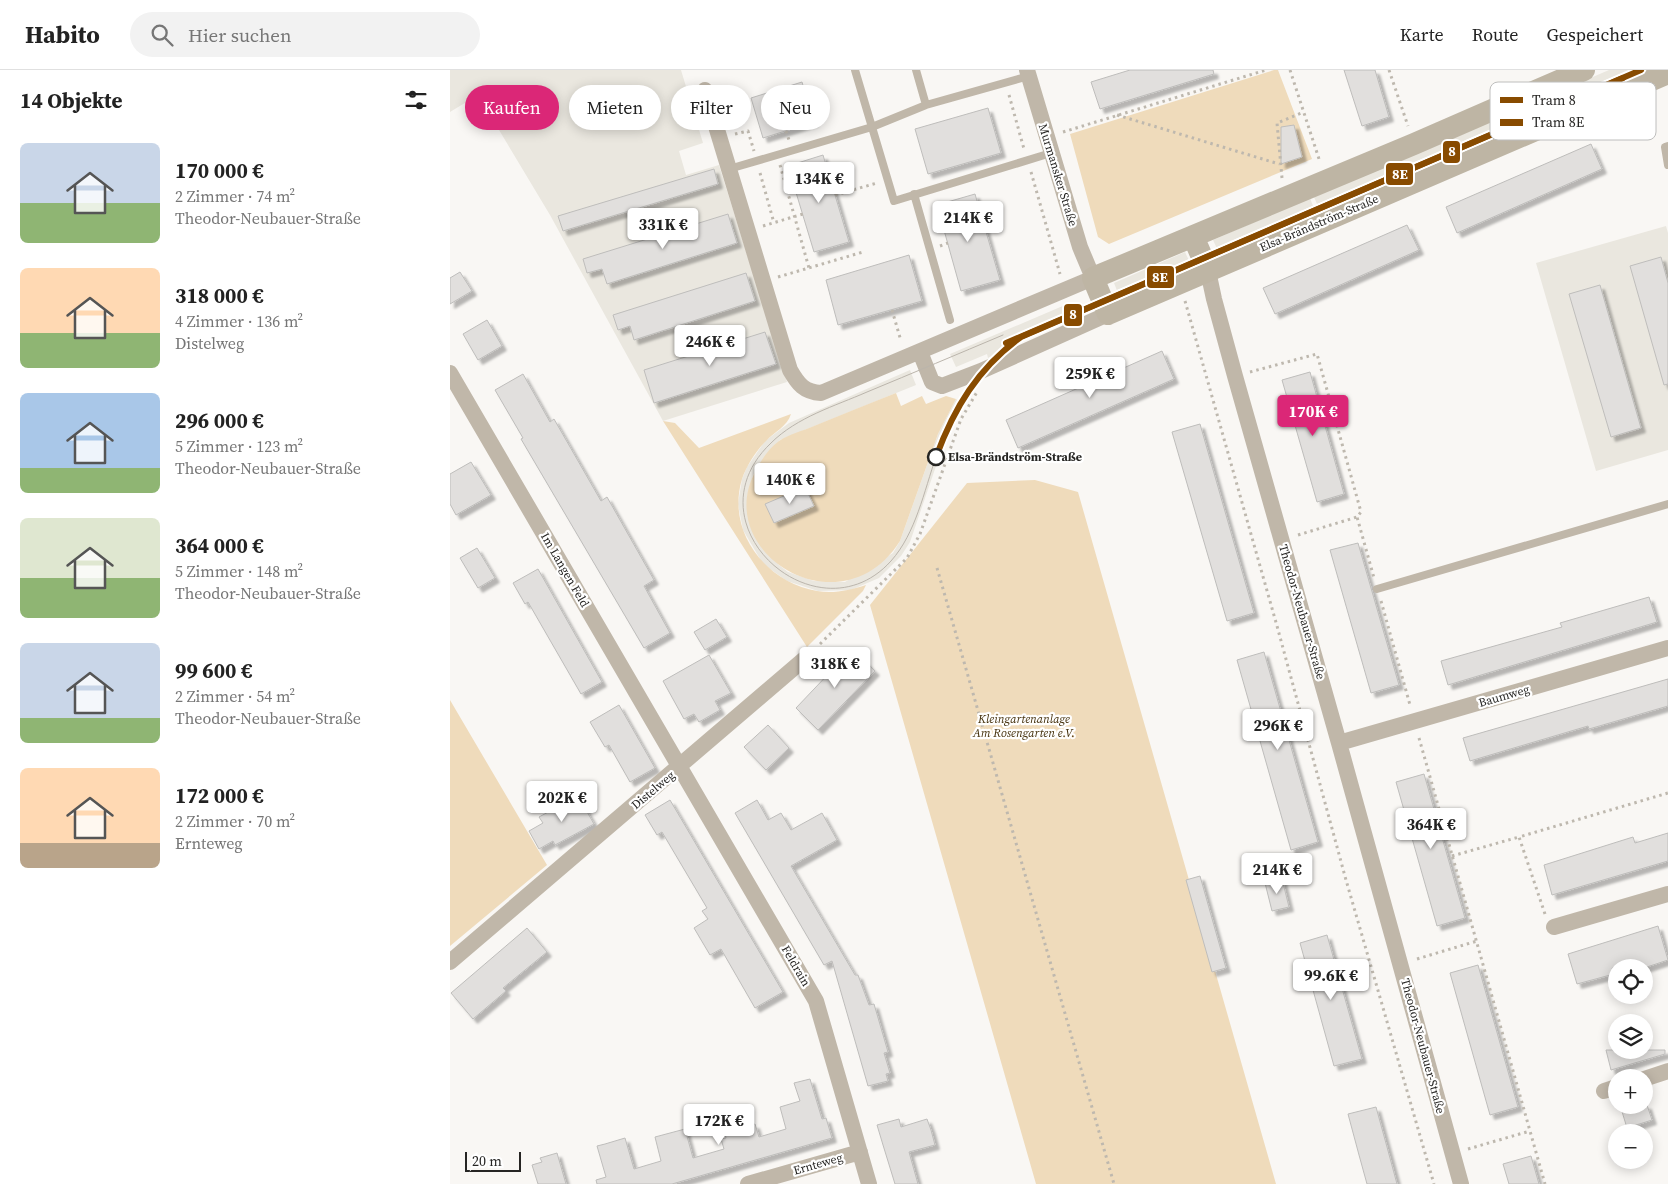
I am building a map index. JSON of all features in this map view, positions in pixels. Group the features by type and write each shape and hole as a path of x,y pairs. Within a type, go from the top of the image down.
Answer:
{"street":[{"path":"1556,82 1584,70"},
{"name":"Murmansker Straße","path":"1028,73 1080,247 1093,278"},
{"name":"Elsa-Brändström-Straße","path":"1647,82 1668,73"},
{"path":"717,130 790,370 805,390 821,393 1490,111"},
{"name":"Elsa-Brändström-Straße","path":"920,352 932,382 942,386 981,371 1108,314 1512,140"},
{"path":"1194,236 1208,271"},
{"name":"Theodor-Neubauer-Straße","path":"1208,271 1214,300 1340,743 1461,1184"},
{"path":"1093,278 1108,314"},
{"name":"Im Langen Feld","path":"450,373 681,767"},
{"name":"Baumweg","path":"1340,743 1668,648"},
{"name":"Distelweg","path":"450,962 681,767 808,655"},
{"name":"Feldrain","path":"681,767 816,1001 869,1184"},
{"path":"1554,927 1668,894"},
{"path":"1653,1076 1668,1072"},
{"name":"Ernteweg","path":"748,1184 860,1152"}],"lane":[{"path":"855,70 894,201 1051,153"},
{"path":"916,70 926,106"},
{"path":"729,169 872,127 926,106 1005,83 1028,73"},
{"path":"1668,146 1665,147 1668,166"},
{"path":"914,194 950,320"},
{"path":"1377,589 1668,504"}],"path":[{"path":"1046,137 1266,70"},
{"path":"1290,70 1327,181"},
{"path":"1389,70 1414,144"},
{"path":"1005,83 1065,290"},
{"path":"1286,198 1279,164 1277,123 1304,112"},
{"path":"1117,114 1279,164"},
{"path":"777,155 809,268"},
{"path":"835,195 887,180"},
{"path":"748,230 802,214"},
{"path":"763,282 863,252"},
{"path":"1178,284 1187,306 1346,880 1434,1184"},
{"path":"892,310 901,341"},
{"path":"808,655 907,558 920,534 961,419 982,385"},
{"path":"1281,540 1357,517"},
{"path":"937,568 1114,1184"},
{"path":"1452,856 1668,793"},
{"path":"1519,837 1544,914 1554,927"},
{"path":"1417,959 1477,942"},
{"path":"1427,1158 1452,1154 1530,1131"}],"shaded area":[{"path":"450,70 681,70 686,85 671,85 671,130 699,130 703,143 679,151 686,175 719,165 787,382 663,421 550,215 499,130 559,130 559,85 465,85 465,103 450,112"},
{"path":"1609,70 1652,70 1624,82 1581,82"},
{"path":"1490,121 1490,139 1320,211 1314,197"},
{"path":"1310,198 1316,214 1220,255 1213,240"},
{"path":"1666,226 1668,233 1668,450 1596,471 1536,263"},
{"path":"1185,252 1192,267 1120,298 1114,283"},
{"path":"1065,305 1071,318 1026,337 1008,350 988,358 987,354 956,367 950,354"},
{"path":"910,370 916,385 780,440 753,475 747,498 747,511 755,534 779,565 788,572 814,581 845,582 893,553 900,541 938,434 956,399 962,403 948,431 910,542 901,556 879,578 851,590 818,591 787,581 763,564 743,530 738,504 742,479 747,467 765,441 789,423"}],"green space":[{"path":"1278,70 1312,159 1109,244 1098,237 1070,134"},
{"path":"896,393 901,406 922,396 926,404 946,396 956,399 938,434 900,541 875,568 847,580 817,581 789,571 766,553 751,529 747,501 756,470 766,454 779,441 792,434"},
{"path":"791,414 784,426 759,449 749,463 742,479 739,499 740,518 745,535 754,552 767,566 798,586 817,591 836,592 866,585 863,591 807,647 663,421 675,423 699,448"},
{"name":"Kleingartenanlage Am Rosengarten e.V.","path":"1035,480 1078,492 1276,1184 1036,1184 870,605 967,483"},
{"path":"450,700 547,865 450,946"}],"building":[{"path":"1130,70 1213,70 1214,74 1100,109 1091,82"},
{"path":"1344,70 1375,70 1389,117 1362,126"},
{"path":"802,82 803,85 792,85"},
{"path":"761,95 761,130 788,130 763,138 751,98"},
{"path":"988,108 1001,153 928,174 915,129"},
{"path":"1294,125 1302,157 1281,164 1281,127"},
{"path":"1591,144 1602,169 1457,233 1446,207"},
{"path":"823,155 849,242 814,252 788,166"},
{"path":"714,169 718,184 563,231 558,216"},
{"path":"975,194 1000,280 961,291 937,205"},
{"path":"728,214 737,243 607,284 602,269 587,273 583,259"},
{"path":"1407,225 1419,250 1275,314 1263,288"},
{"path":"909,255 922,301 838,325 826,280"},
{"path":"1661,257 1668,283 1668,384 1664,385 1630,266"},
{"path":"460,272 472,291 450,304 450,278"},
{"path":"746,273 755,301 634,340 630,326 618,330 613,315"},
{"path":"1600,285 1641,428 1611,437 1569,294"},
{"path":"487,320 502,346 478,360 463,334"},
{"path":"765,332 776,364 654,403 644,370"},
{"path":"1162,351 1174,379 1018,448 1006,420"},
{"path":"1310,372 1344,494 1317,502 1282,380"},
{"path":"523,374 550,422 554,419 601,501 607,497 654,580 644,586 670,633 644,648 521,439 523,438 495,390"},
{"path":"1200,424 1254,613 1227,621 1172,432"},
{"path":"471,462 491,495 456,515 450,504 450,474"},
{"path":"805,487 814,506 774,523 765,504"},
{"path":"1358,543 1399,685 1371,693 1330,550"},
{"path":"477,548 495,578 478,588 460,558"},
{"path":"538,569 602,682 581,694 528,602 525,604 513,583"},
{"path":"1649,597 1657,622 1448,685 1441,661 1562,627 1560,623"},
{"path":"716,619 727,637 705,650 694,632"},
{"path":"852,649 875,671 818,730 796,708"},
{"path":"1264,652 1318,842 1291,850 1237,660"},
{"path":"709,655 731,693 715,701 720,710 699,722 694,714 684,719 663,681"},
{"path":"1668,679 1668,706 1589,729 1588,726 1470,761 1463,738"},
{"path":"619,705 655,768 630,782 609,745 605,747 590,722"},
{"path":"768,725 789,748 766,770 744,747"},
{"path":"1424,774 1465,918 1437,926 1396,782"},
{"path":"578,796 594,824 555,845 553,841 539,849 529,831 543,823 539,817"},
{"path":"670,800 783,992 755,1008 721,949 710,955 694,928 708,919 702,911 707,908 662,832 657,835 645,815"},
{"path":"757,800 768,820 781,813 791,830 822,813 837,840 791,866 855,975 858,975 869,1005 874,1004 888,1052 884,1053 890,1073 886,1074 888,1081 868,1086 832,961 824,965 735,813"},
{"path":"1668,833 1668,861 1552,895 1544,865 1633,837 1635,843"},
{"path":"1200,876 1226,968 1212,972 1186,880"},
{"path":"1282,879 1289,907 1272,911 1265,883"},
{"path":"1658,926 1668,960 1653,965 1653,959 1608,959 1608,976 1577,984 1568,954"},
{"path":"527,928 547,952 503,988 506,991 473,1019 451,993"},
{"path":"1327,935 1362,1059 1334,1066 1300,943"},
{"path":"1478,965 1518,1107 1490,1115 1450,973"},
{"path":"1653,1050 1665,1050 1665,1054 1653,1058"},
{"path":"1608,1059 1648,1059 1614,1069 1611,1069"},
{"path":"810,1079 822,1119 826,1118 832,1138 672,1184 597,1184 596,1180 606,1177 597,1146 625,1138 634,1169 661,1161 655,1137 685,1129 693,1158 724,1149 721,1139 726,1138 722,1122 745,1116 748,1126 755,1124 759,1137 786,1129 780,1107 800,1101 794,1083"},
{"path":"1376,1107 1397,1184 1367,1184 1359,1155 1348,1114"},
{"path":"1623,1114 1650,1114 1652,1120 1640,1124 1626,1124"},
{"path":"899,1119 901,1127 927,1119 931,1130 935,1145 909,1152 918,1184 895,1184 877,1125"},
{"path":"557,1153 566,1184 538,1184 532,1165 542,1162 540,1158"},
{"path":"1531,1156 1539,1184 1509,1184 1503,1164"}],"tram line":[{"name":"8","path":"1613,82 1641,70"},
{"name":"8E","path":"1614,82 1623,78"},
{"name":"8","path":"936,457 951,422 969,390 992,362 1021,337 1490,135"},
{"name":"8E","path":"1006,343 1490,135"},
{"path":"936,457 913,525 900,550 891,561 861,583 829,588 798,581 771,563 752,538 743,507 748,475 771,443 781,434 817,413 1003,335"}],"place":[{"name":"Elsa-Brändström-Straße","path":"936,457"}]}
